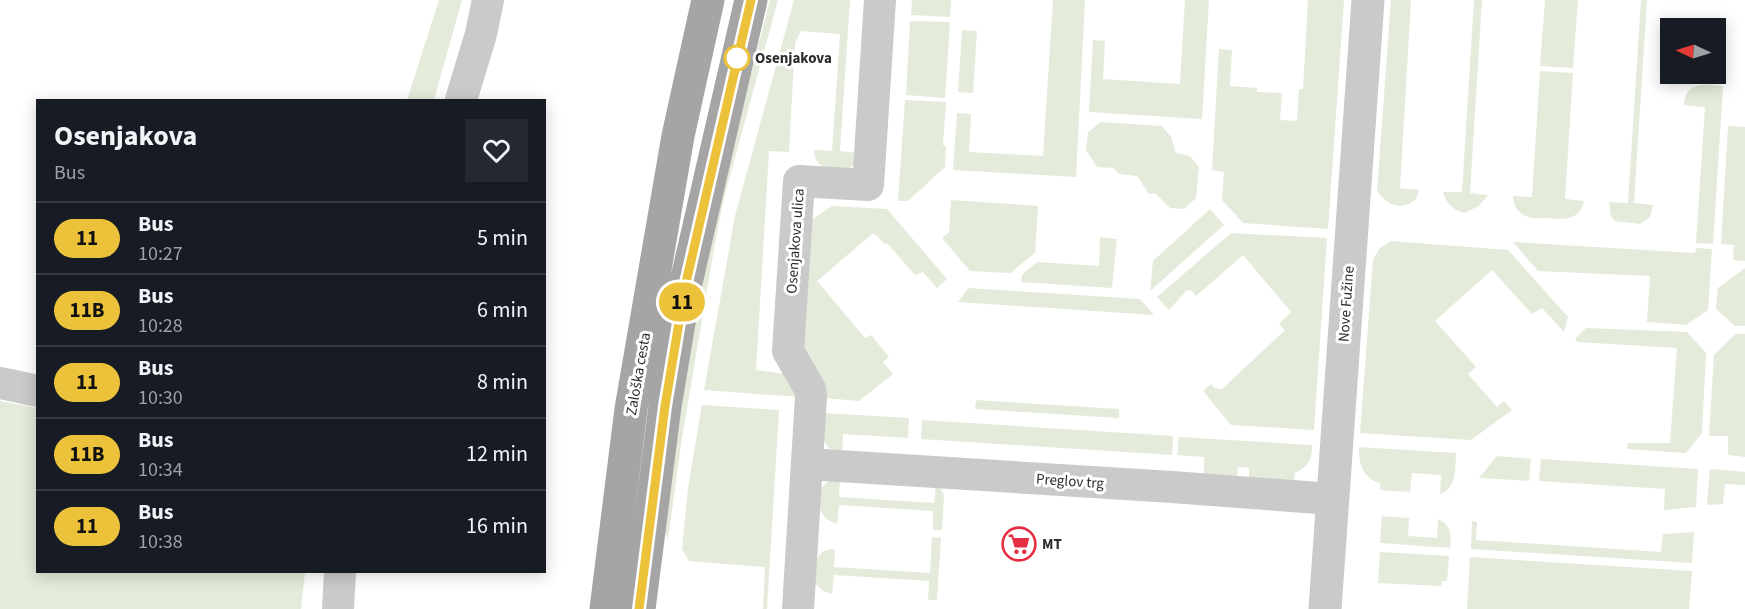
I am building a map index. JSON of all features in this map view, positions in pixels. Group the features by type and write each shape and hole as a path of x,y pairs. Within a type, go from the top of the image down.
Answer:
{"main road":[{"name":"Zaloška cesta","path":"606,609 631,409 678,136 708,0"},
{"name":"Zaloška cesta","path":"639,609 665,406 685,287 751,0"}],"street":[{"path":"461,99 481,34 488,0"},
{"name":"Osenjakova ulica","path":"807,464 810,389 789,351 799,181 868,185 880,0"},
{"name":"Nove Fužine","path":"1325,609 1368,0"},
{"path":"0,383 36,391"},
{"path":"798,609 807,464"},
{"name":"Preglov trg","path":"807,464 1172,487 1332,500"},
{"path":"338,609 340,573"}],"green space":[{"path":"439,0 462,0 434,99 407,99"},
{"path":"770,0 778,0 724,198 715,243 682,438 668,539 663,528 674,437 708,241"},
{"path":"794,0 850,0 840,151 859,153 856,163 844,172 823,167 817,161 814,150 832,151 840,34 801,31 795,43 789,152 769,151 756,370 785,374 798,397 704,390 735,216"},
{"path":"912,0 951,0 950,17 911,15"},
{"path":"1053,0 1085,0 1076,177 953,170 957,113 971,114 969,152 1043,156"},
{"path":"1185,0 1209,0 1202,119 1089,112 1093,40 1105,41 1103,79 1180,84"},
{"path":"1308,0 1344,0 1328,229 1243,223 1222,200 1224,172 1212,170 1219,49 1232,50 1230,86 1257,88 1257,92 1282,93 1280,120 1297,121 1299,89 1303,89"},
{"path":"1391,0 1411,0 1400,188 1419,190 1416,199 1400,206 1390,203 1377,191"},
{"path":"1474,0 1482,0 1470,193 1488,195 1479,206 1464,213 1450,206 1443,192 1462,192"},
{"path":"1545,0 1578,0 1573,68 1540,66"},
{"path":"1641,0 1647,0 1634,203 1653,205 1650,217 1640,224 1615,221 1611,217 1609,202 1628,203"},
{"path":"910,21 950,22 945,98 906,95"},
{"path":"962,30 977,31 973,93 958,92"},
{"path":"1540,71 1573,73 1565,199 1584,201 1578,213 1569,218 1529,217 1516,208 1513,196 1532,197"},
{"path":"1702,85 1723,86 1713,244 1696,243 1705,107 1684,105 1688,91"},
{"path":"905,100 946,102 943,145 946,146 945,167 908,201 898,201"},
{"path":"1101,122 1162,126 1171,137 1176,153 1190,156 1199,167 1196,198 1184,209 1170,208 1155,193 1149,194 1137,176 1119,174 1113,168 1097,167 1086,150 1088,132"},
{"path":"1728,126 1745,127 1745,261 1733,260 1734,245 1721,244"},
{"path":"951,200 1038,206 1035,253 1010,273 970,271 942,238 949,232"},
{"path":"832,206 887,209 947,279 937,288 923,272 915,275 887,243 885,244 872,234 817,281 865,338 871,335 889,357 883,362 893,374 859,401 824,398 803,351 811,220"},
{"path":"1210,209 1224,225 1150,291 1153,261"},
{"path":"1231,233 1327,238 1314,430 1231,425 1203,391 1211,384 1215,388 1222,389 1285,330 1279,324 1291,312 1243,255 1196,296 1192,291 1187,290 1169,310 1157,297"},
{"path":"1100,237 1117,239 1112,288 1021,282 1022,275 1037,262 1099,266"},
{"path":"1391,241 1508,250 1568,317 1564,332 1542,308 1532,314 1492,270 1435,321 1476,367 1468,374 1497,407 1504,401 1512,410 1471,440 1360,433 1373,259 1380,248"},
{"path":"1513,242 1695,253 1696,248 1712,249 1708,310 1686,325 1647,322 1650,276 1538,271"},
{"path":"1745,268 1745,326 1735,326 1716,309 1718,288"},
{"path":"968,288 1140,299 1154,315 958,302"},
{"path":"1586,328 1687,332 1706,353 1702,433 1686,453 1627,449 1628,443 1670,443 1677,348 1577,342 1575,339"},
{"path":"1735,334 1745,334 1745,457 1728,455 1728,436 1709,436 1714,355"},
{"path":"976,400 1119,409 1119,418 975,409"},
{"path":"0,401 36,408 36,573 305,573 301,609 0,609"},
{"path":"702,405 779,410 767,609 763,609 765,567 689,561 682,549 688,488"},
{"path":"823,413 909,418 908,438 843,434 842,453 834,451 825,443"},
{"path":"922,420 1173,436 1172,455 921,439"},
{"path":"1179,437 1312,445 1312,450 1309,462 1295,473 1294,480 1249,479 1249,468 1238,467 1237,478 1204,477 1204,457 1177,455"},
{"path":"1359,447 1456,453 1452,483 1446,491 1440,494 1441,475 1412,473 1410,492 1380,490 1380,483 1369,478 1363,470"},
{"path":"1497,456 1531,459 1529,481 1479,478"},
{"path":"1541,459 1698,469 1696,507 1664,510 1665,489 1539,481"},
{"path":"1710,469 1745,472 1745,485 1725,484 1723,504 1707,505"},
{"path":"840,478 839,497 934,503 936,484 939,485 944,495 942,530 933,530 933,511 839,505 837,524 828,520 819,507 819,492 830,481"},
{"path":"1382,516 1409,518 1408,536 1437,538 1438,519 1450,531 1450,548 1380,543"},
{"path":"1472,521 1477,522 1476,540 1661,552 1663,534 1694,532 1692,563 1471,549"},
{"path":"932,537 941,538 937,600 928,600 929,581 834,575 832,594 823,591 814,582 817,559 823,552 835,549 834,567 930,573"},
{"path":"1380,552 1449,556 1447,581 1442,581 1441,586 1378,583"},
{"path":"1470,557 1692,571 1689,609 1467,609"}],"bus line":[{"name":"11","path":"639,609 647,532 685,287 751,0"}],"place":[{"name":"Osenjakova","path":"737,58"},
{"name":"MT","path":"1019,544"}]}
